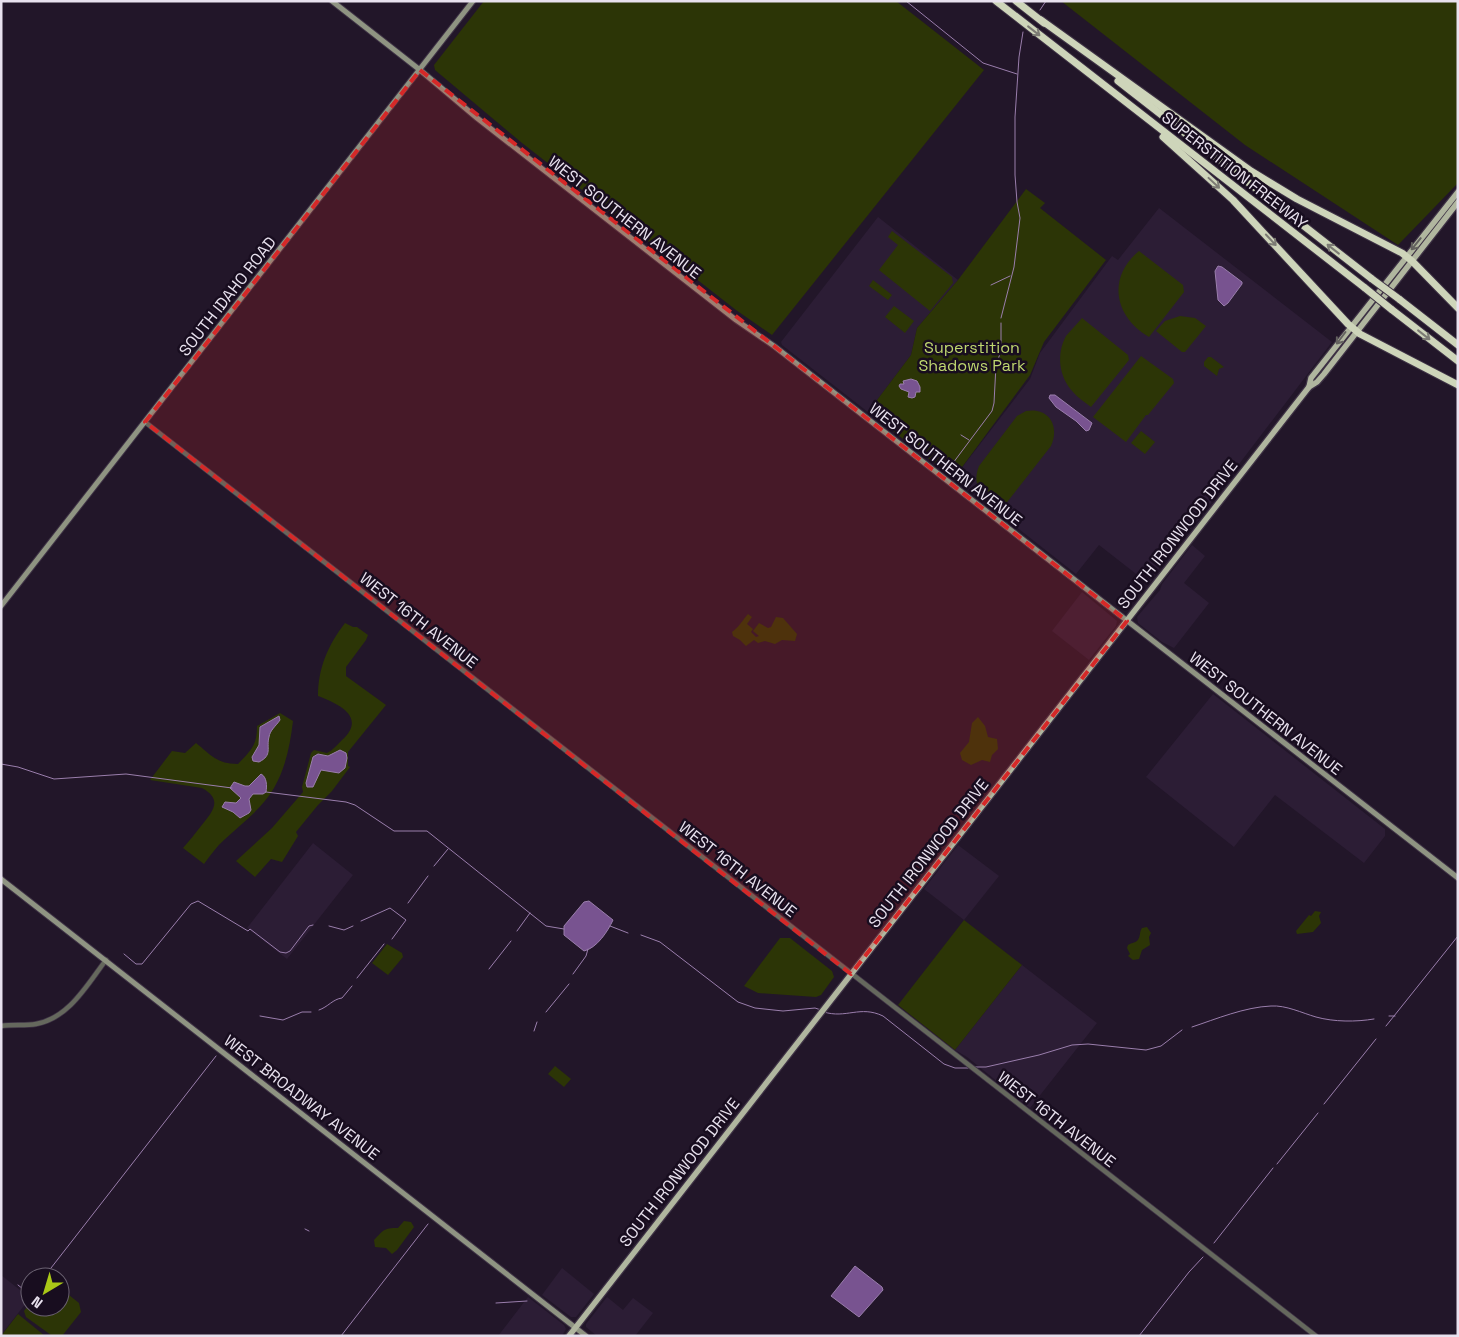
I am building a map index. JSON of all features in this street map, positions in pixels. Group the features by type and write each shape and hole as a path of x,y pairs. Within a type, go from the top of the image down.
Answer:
{"highway":[{"name":"SUPERSTITION FREEWAY","path":"995,1 1458,361"},
{"name":"SUPERSTITION FREEWAY","path":"1016,1 1458,346"},
{"path":"1041,20 1251,171 1297,198 1406,256 1458,308"},
{"path":"1126,102 1233,200 1357,332 1458,385"}],"main road":[{"name":"WEST SOUTHERN AVENUE","path":"332,1 420,70 477,118 736,320 778,348 1458,878"},
{"name":"SOUTH IDAHO ROAD","path":"1,606 473,1"},
{"name":"SOUTH IRONWOOD DRIVE","path":"568,1336 1308,387 1311,378 1351,326 1458,192"},
{"name":"SOUTH IRONWOOD DRIVE","path":"1308,387 1317,382 1324,374 1458,202"},
{"name":"WEST BROADWAY AVENUE","path":"1,879 586,1336"}],"street":[{"name":"WEST 16TH AVENUE","path":"145,422 1316,1336"},
{"path":"1,1026 38,1024 58,1015 73,1002 106,960"}],"highlighted area":[{"path":"420,70 1127,621 851,974 145,422"}],"shaded area":[{"path":"1159,208 1332,342 1214,497 1208,508 1161,565 1149,584 1099,545 1076,574 954,478 1030,379 1040,353 1112,256 1118,260"},
{"path":"878,217 958,280 917,328 911,355 868,412 782,345 781,342"},
{"path":"1218,266 1242,282 1224,306 1218,300 1215,271"},
{"path":"911,379 917,381 920,387 920,392 916,392 915,397 912,398 908,397 909,392 901,389 899,386 904,384 903,381"},
{"path":"1050,395 1055,395 1092,423 1089,430 1086,431 1076,421 1056,407 1049,398"},
{"path":"1192,545 1205,556 1184,583 1209,603 1174,648 1162,642 1138,623 1137,617 1160,590 1162,584"},
{"path":"1082,592 1117,621 1116,626 1089,660 1052,631"},
{"path":"1213,694 1385,829 1385,836 1364,863 1275,795 1234,847 1146,777"},
{"path":"279,716 280,720 272,730 268,741 268,754 259,762 253,761 252,757 259,745 260,727"},
{"path":"340,750 346,753 345,768 339,773 321,770 313,787 307,787 306,783 313,757 318,754 328,756"},
{"path":"261,774 265,779 266,792 263,794 253,794 249,799 251,810 249,813 240,818 222,807 225,802 236,803 241,798 230,788 234,782 249,786"},
{"path":"313,843 353,875 287,959 247,928"},
{"path":"958,845 999,876 964,920 924,889"},
{"path":"589,901 613,920 598,943 584,951 564,935 564,926 584,902"},
{"path":"1022,965 1097,1023 1030,1108 967,1057 955,1050"},
{"path":"855,1266 882,1287 883,1290 859,1317 831,1296"},
{"path":"562,1268 594,1294 576,1317 571,1317 542,1295"},
{"path":"1,1275 20,1290 20,1311 1,1335"},
{"path":"528,1297 564,1325 566,1329 562,1336 498,1336"},
{"path":"607,1297 623,1310 633,1298 653,1313 635,1336 597,1336 586,1327 586,1324"}],"green space":[{"path":"484,1 896,1 984,70 772,335 736,310 522,143 435,70 434,65"},
{"path":"1061,1 1458,1 1458,183 1398,245 1245,145"},
{"name":"Superstition Shadows Park","path":"1026,189 1045,203 1040,208 1106,260 1044,342 1030,375 954,478 868,412 911,355 917,328 958,280"},
{"path":"892,231 952,277 953,283 930,311 879,270 898,245 888,237"},
{"path":"1139,251 1183,285 1184,292 1149,337 1137,329 1128,319 1122,308 1119,296 1119,284 1122,273 1129,261"},
{"path":"873,280 892,295 888,300 869,286"},
{"path":"894,306 914,321 905,333 885,317"},
{"path":"1180,316 1195,318 1206,326 1185,352 1182,352 1156,331 1165,321"},
{"path":"1082,318 1128,355 1129,360 1091,407 1068,386 1060,365 1061,350 1066,336"},
{"path":"1141,356 1173,379 1174,383 1148,415 1146,415 1126,442 1093,417"},
{"path":"1208,357 1211,357 1224,367 1219,369 1217,376 1204,366 1204,362"},
{"path":"1026,411 1041,412 1046,415 1053,425 1053,439 1051,446 1004,506 1000,503 1003,499 989,497 980,490 976,480 977,473 979,466 1017,416"},
{"path":"1141,431 1155,442 1145,454 1131,443"},
{"path":"748,614 752,617 747,624 753,629 751,632 756,637 759,636 753,631 759,623 768,628 771,627 776,617 783,618 797,634 795,641 782,640 775,644 765,641 758,643 754,640 746,646 733,636 732,632"},
{"path":"345,623 357,627 368,635 346,667 346,676 386,705 348,752 348,766 350,767 296,832 298,836 282,862 271,859 255,877 236,861 272,828 303,792 302,787 311,753 314,750 327,753 342,740 352,725 351,718 347,712 334,703 318,696 318,686 325,657"},
{"path":"280,713 293,721 287,756 274,788 264,803 221,843 204,864 183,848 212,811 214,806 213,797 202,788 150,780 172,751 185,753 196,743 219,761 238,764 254,743 257,726"},
{"path":"978,717 985,726 988,737 997,739 998,749 992,755 990,762 982,760 971,765 962,760 960,753 969,742 972,723"},
{"path":"1315,911 1321,912 1319,916 1321,923 1313,932 1297,934 1296,931 1309,915 1311,916"},
{"path":"964,920 1022,965 955,1050 898,1005"},
{"path":"1147,927 1151,933 1149,937 1150,945 1142,950 1139,959 1133,960 1128,956 1130,954 1127,948 1128,945 1137,941 1142,928"},
{"path":"780,938 790,938 832,971 834,977 821,995 816,997 758,993 744,986"},
{"path":"387,944 402,953 403,957 388,975 372,963"},
{"path":"555,1066 571,1079 564,1087 548,1074"},
{"path":"404,1221 411,1222 414,1227 397,1250 392,1254 386,1248 375,1247 374,1240 382,1232 389,1228 398,1228"},
{"path":"70,1296 79,1303 81,1312 62,1336 51,1335 26,1317 70,1317"},
{"path":"18,1314 45,1336 1,1336"}],"waterway":[{"path":"906,1 983,63 1017,74"},
{"path":"1040,10 1046,1"},
{"path":"1001,318 1014,267 1020,218 1015,175 1015,117 1019,57 1023,32"},
{"path":"991,285 1010,276"},
{"path":"947,471 992,411 996,365 1001,351 1001,323"},
{"path":"961,435 969,440"},
{"path":"1,764 18,767 54,779 126,774 232,788"},
{"path":"266,792 346,802 355,805 394,831 427,831 546,926 564,929"},
{"path":"434,866 448,849"},
{"path":"408,903 428,876"},
{"path":"124,954 136,964 142,964 191,904 198,901 248,931 250,929 280,952 286,953 290,951 309,926 313,925"},
{"path":"361,921 390,908 406,920 392,939"},
{"path":"517,931 530,913"},
{"path":"329,926 344,930 353,926"},
{"path":"610,926 628,933"},
{"path":"641,935 660,942 738,1002 755,1008 783,1011 815,1008 821,1010"},
{"path":"1386,1026 1458,936"},
{"path":"489,969 511,941"},
{"path":"357,978 384,944"},
{"path":"573,974 586,956 588,949"},
{"path":"546,1012 569,984"},
{"path":"319,1010 342,998 352,986"},
{"path":"1192,1027 1241,1011 1271,1006 1288,1008 1330,1020 1374,1019"},
{"path":"260,1016 283,1020 302,1012 311,1012"},
{"path":"824,1012 832,1014 867,1012 883,1016 944,1064 955,1068 968,1068"},
{"path":"1389,1016 1395,1016"},
{"path":"534,1031 537,1022"},
{"path":"975,1067 986,1067 1039,1055 1072,1045 1088,1044 1146,1050 1161,1046 1182,1030"},
{"path":"1324,1104 1376,1039"},
{"path":"52,1267 216,1056"},
{"path":"1277,1164 1318,1113"},
{"path":"1214,1243 1273,1168"},
{"path":"341,1336 428,1224"},
{"path":"305,1229 309,1231"},
{"path":"1139,1336 1203,1257"},
{"path":"496,1303 527,1301"}]}
